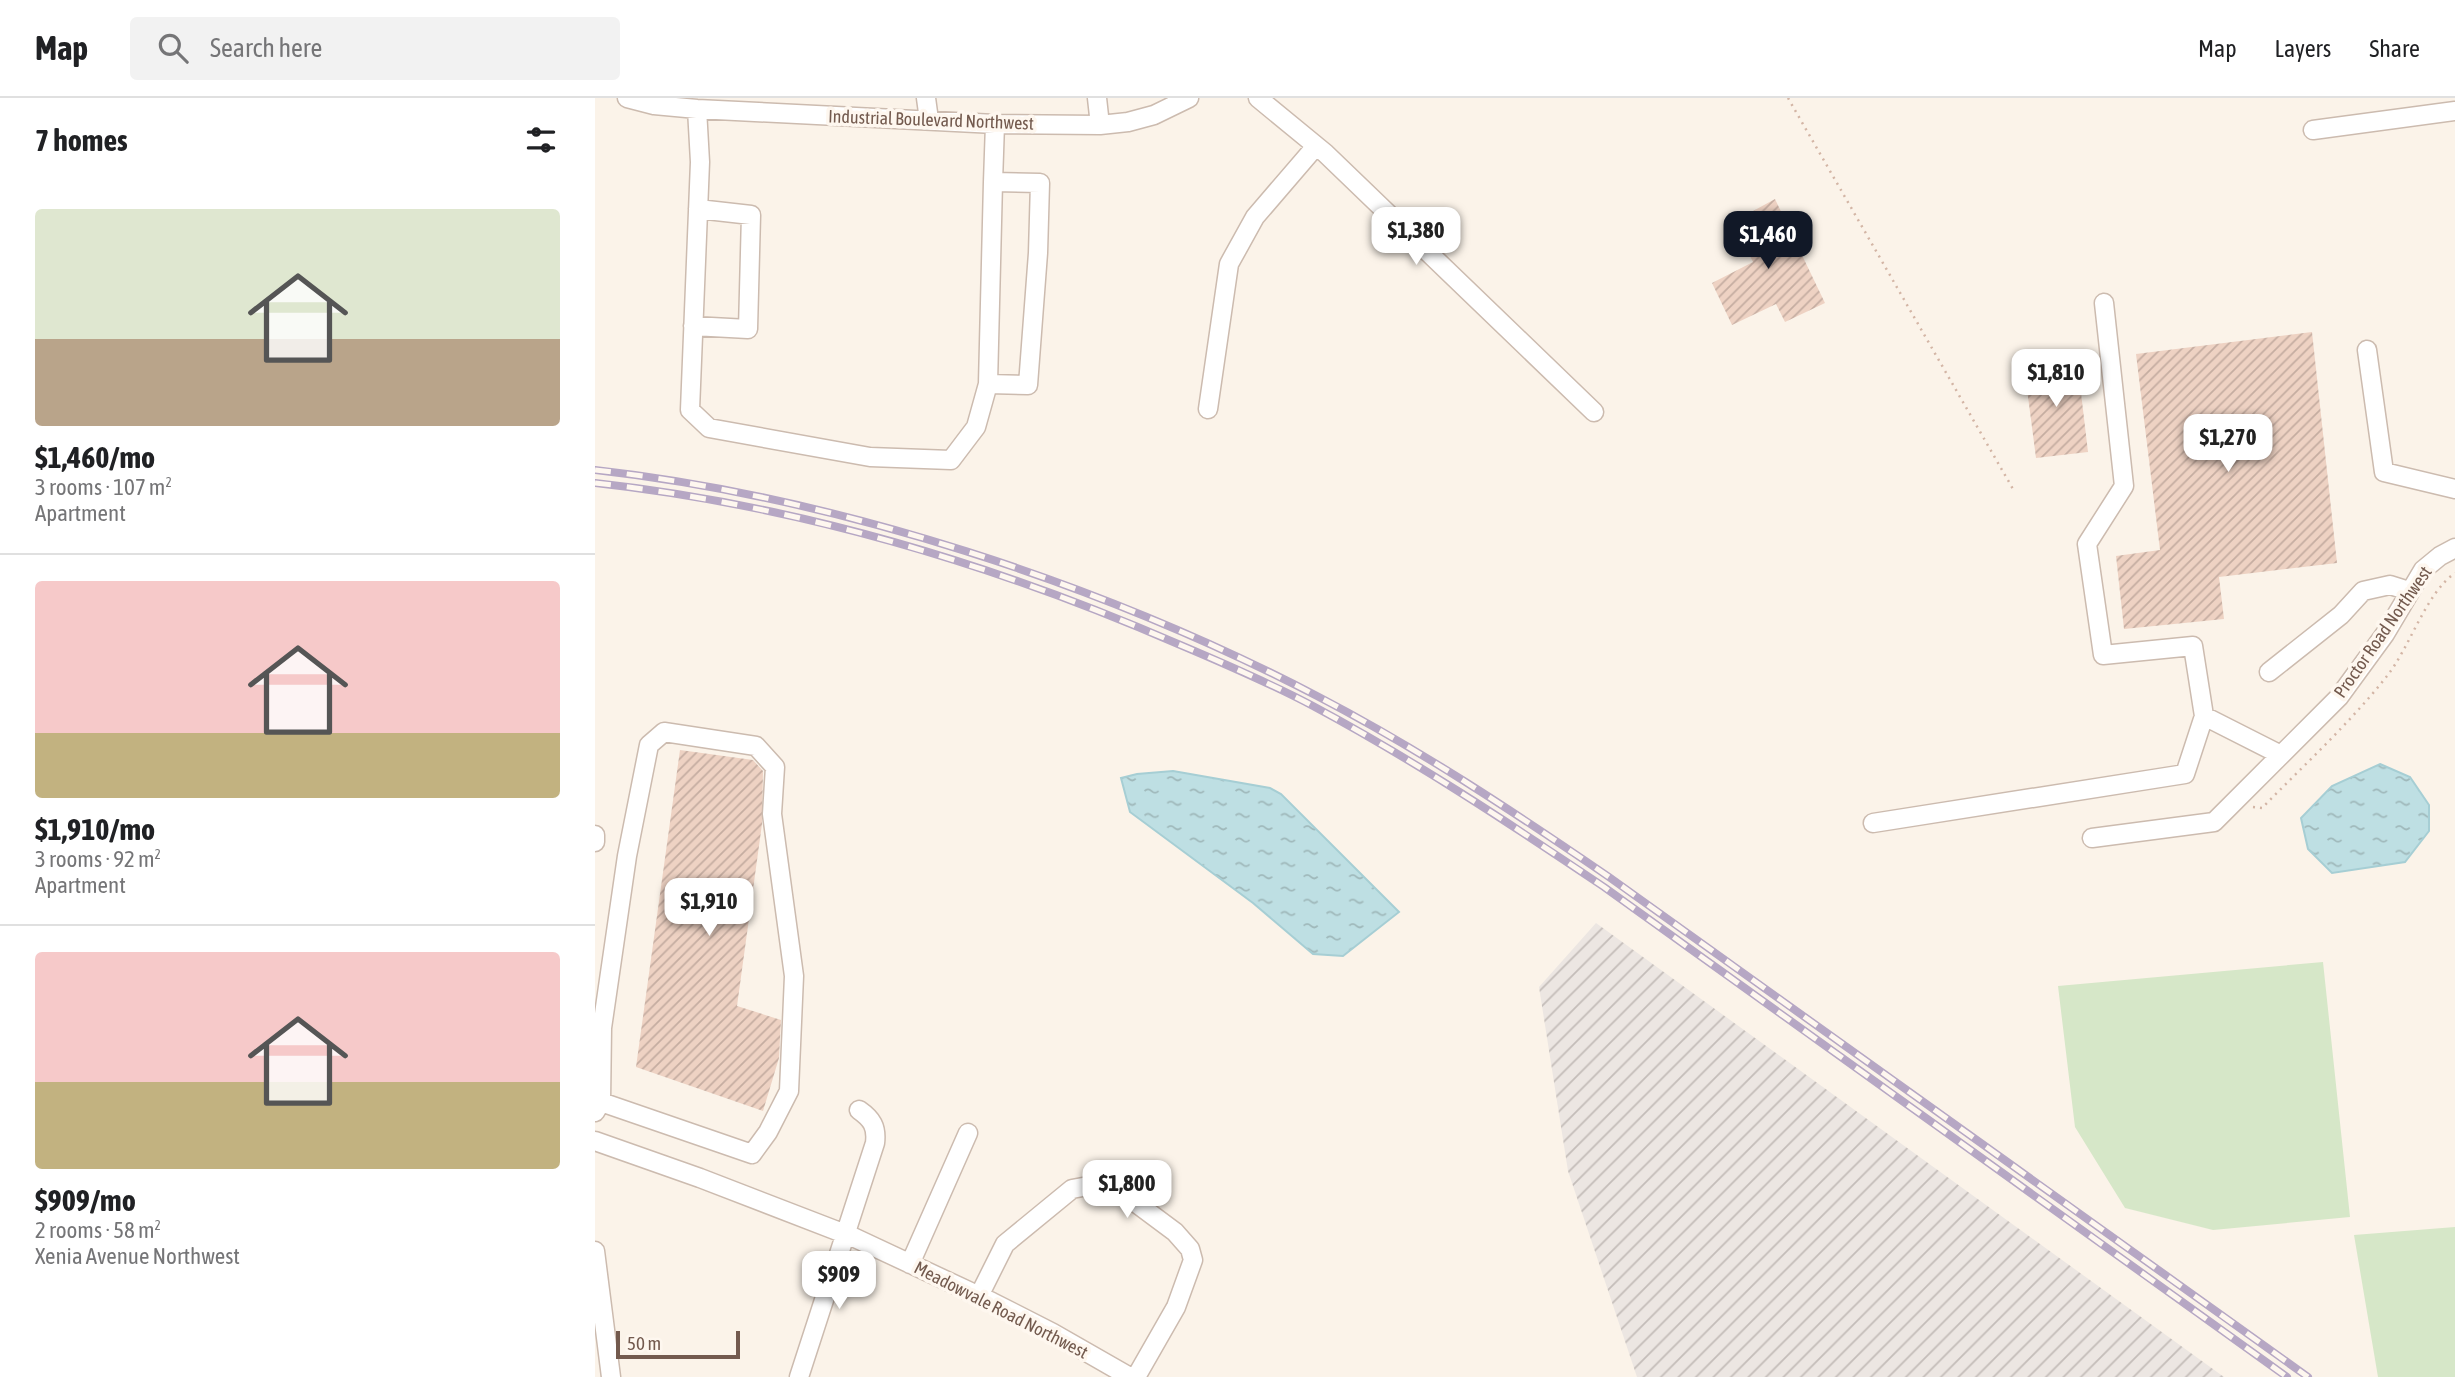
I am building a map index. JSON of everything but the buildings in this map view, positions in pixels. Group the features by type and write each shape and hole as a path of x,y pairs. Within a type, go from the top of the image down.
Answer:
{"street":[{"name":"Industrial Boulevard Northwest","path":"627,98 697,109 995,124 1100,125 1128,122 1154,115 1189,98"},
{"path":"926,98 929,121"},
{"path":"1097,98 1100,125"},
{"path":"1258,98 1316,146 1594,412"},
{"path":"697,109 700,162 690,410 709,428 870,457 951,460 976,427 988,384 995,124"},
{"path":"2313,130 2455,111"},
{"path":"1208,409 1229,264 1255,217 1316,146"},
{"path":"988,384 1028,385 1038,253 1040,183 993,182"},
{"path":"693,326 748,329 751,215 698,209"},
{"path":"1873,823 2185,774 2204,716 2193,646 2103,655 2087,544 2124,486 2103,303"},
{"path":"2367,350 2384,472 2455,489"},
{"name":"Proctor Road Northwest","path":"2092,838 2214,822 2339,697 2385,634 2423,570 2455,548"},
{"path":"2269,672 2341,615 2363,591 2390,585 2409,591"},
{"path":"2204,716 2281,755"},
{"path":"664,732 756,746 775,767 772,814 794,976 789,1091 768,1132 752,1154 598,1107 602,1028 610,967 627,856 649,745 664,732"},
{"path":"595,835 595,842"},
{"path":"800,1377 876,1133 870,1118 859,1110"},
{"path":"910,1264 968,1133"},
{"name":"Meadowvale Road Northwest","path":"595,1142 700,1178 846,1234 979,1296 1133,1377"},
{"path":"979,1296 1005,1244 1072,1189 1099,1184 1128,1197 1175,1233 1190,1249 1193,1260 1176,1307 1133,1377"},
{"path":"595,1251 611,1377"}],"path":[{"path":"1788,98 2013,489"}],"shaded area":[{"path":"1596,923 2224,1377 1637,1377 1568,1171 1539,987"}],"green space":[{"path":"2323,962 2350,1217 2213,1230 2125,1208 2075,1127 2058,986"},
{"path":"2455,1227 2455,1377 2378,1377 2354,1235"}],"water":[{"path":"2380,764 2410,777 2429,805 2429,831 2405,862 2332,873 2308,849 2301,818 2332,786"},
{"path":"1173,771 1270,788 1281,794 1399,912 1343,956 1313,954 1253,903 1130,812 1121,778"}],"railway":[{"path":"595,470 686,483 779,501 966,551 1058,582 1147,617 1234,655 1317,696 1466,782 1609,877 2308,1377"},
{"path":"595,483 745,506 893,542 965,564 1108,615 1195,651 1313,706 1424,770 1604,887 2287,1377"}]}
